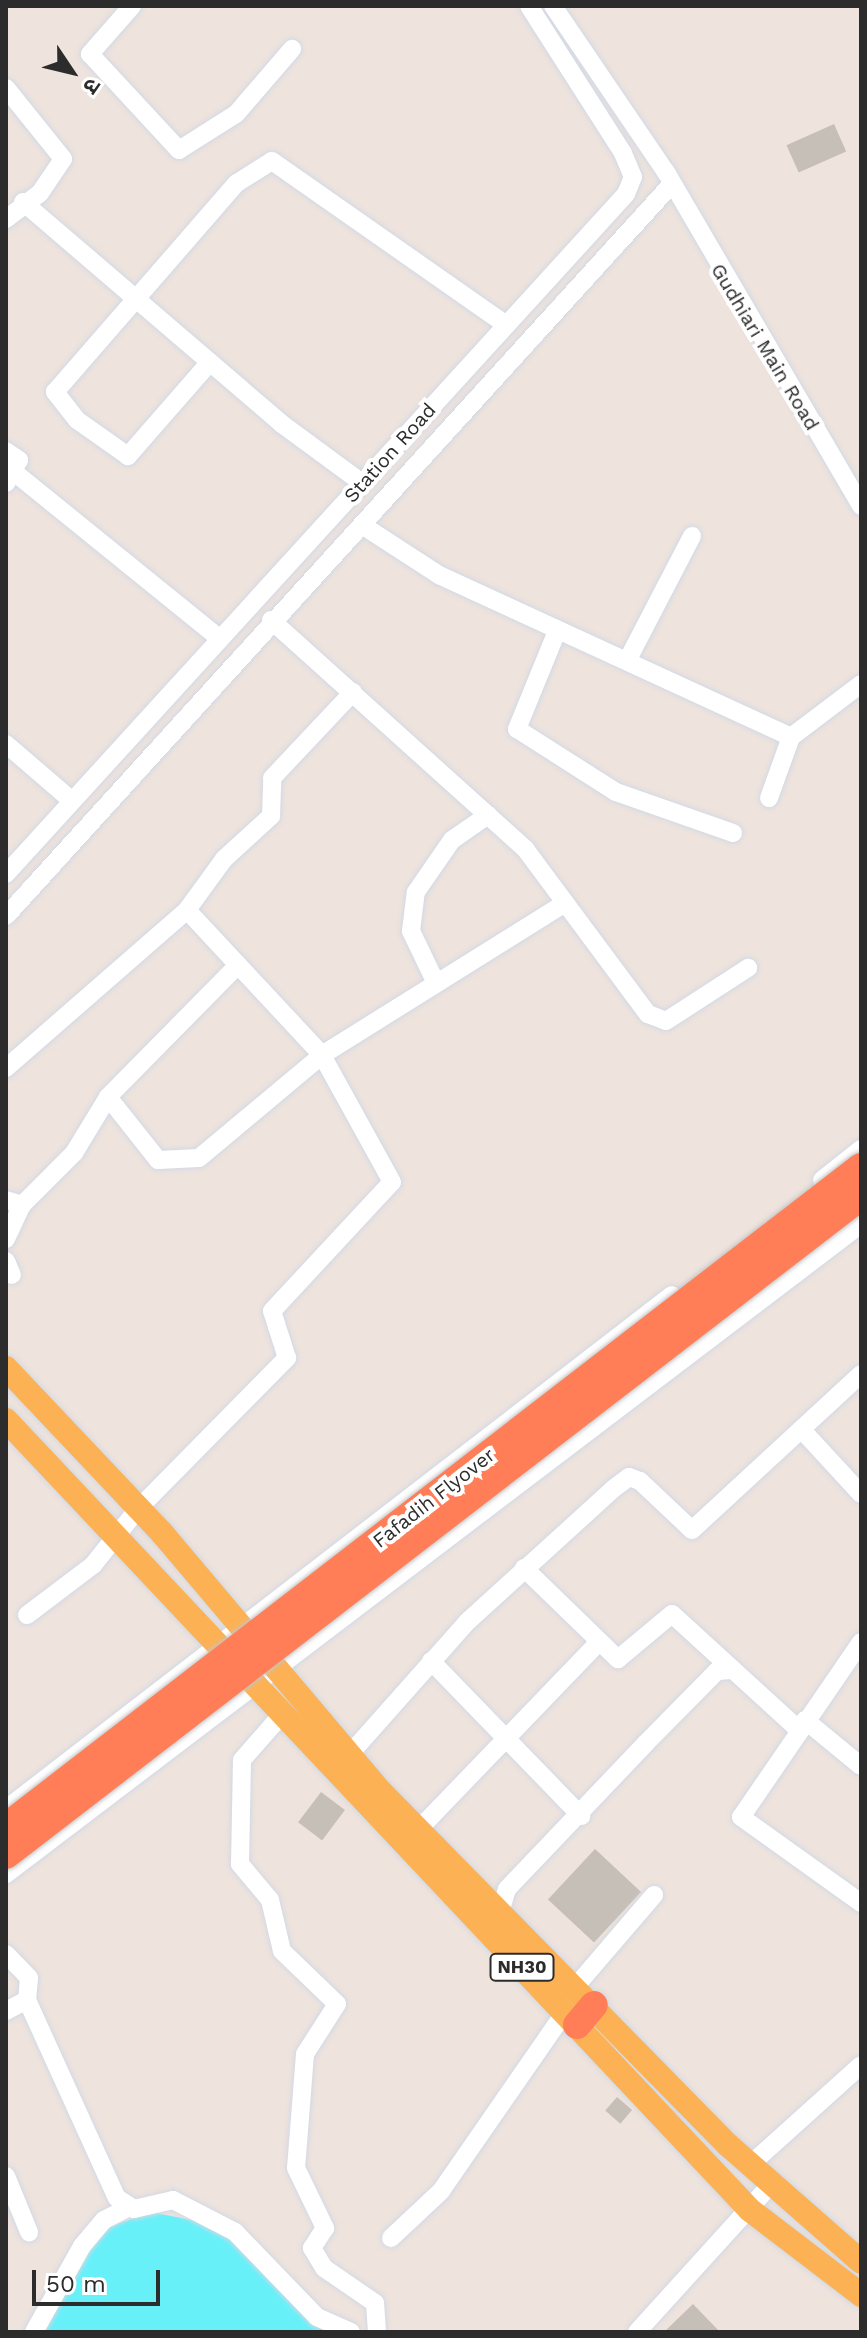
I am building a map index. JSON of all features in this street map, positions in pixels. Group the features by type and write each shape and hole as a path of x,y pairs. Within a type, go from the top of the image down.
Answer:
{"highway":[{"name":"Fafadih Flyover","path":"6,1827 861,1167"},
{"name":"Fafadih Flyover","path":"6,1855 861,1196"}],"main road":[{"name":"NH30","path":"6,1368 137,1510 228,1635 264,1677 349,1755 500,1912 750,2210 861,2295"},
{"name":"NH30","path":"6,1420 116,1536 228,1635"},
{"name":"NH30","path":"264,1677 284,1712 578,2007 861,2262"}],"street":[{"path":"132,6 90,54 179,150 236,114 292,49"},
{"name":"Station Road","path":"6,874 506,325 633,177 529,6"},
{"name":"Gudhiari Main Road","path":"553,6 669,187 861,506"},
{"path":"6,88 63,159 40,193 23,202 6,219"},
{"path":"210,362 128,456 77,420 55,392 237,183 272,161 506,325"},
{"name":"Station Road","path":"6,916 271,620 362,525 669,187"},
{"path":"23,202 134,301 362,483"},
{"path":"6,451 19,460 10,478 220,639"},
{"path":"362,525 439,575 791,737"},
{"path":"627,661 692,536"},
{"path":"271,620 526,850 636,1002 666,1021 748,968"},
{"path":"557,631 517,729 616,792 733,833"},
{"path":"769,798 791,737 861,684"},
{"path":"6,1068 187,910 224,859 271,816 272,778 353,692"},
{"path":"6,744 71,800"},
{"path":"436,983 411,931 416,892 452,840 488,815"},
{"path":"108,1097 158,1160 199,1158 322,1055 565,903"},
{"path":"27,1615 93,1565 137,1510 287,1358 272,1311 392,1182 322,1055 187,910"},
{"path":"6,1239 14,1203 74,1153 108,1097 238,965"},
{"path":"6,1809 861,1149"},
{"path":"6,1874 861,1224"},
{"path":"349,1755 431,1661 524,1568 629,1477 692,1530 861,1374"},
{"path":"802,1430 861,1494"},
{"path":"524,1568 596,1645 618,1659 672,1614 731,1670 861,1766"},
{"path":"861,1642 741,1817 861,1903"},
{"path":"419,1829 596,1645"},
{"path":"431,1661 581,1816"},
{"path":"500,1912 507,1889 581,1816 693,1694 717,1671 731,1670"},
{"path":"284,1712 242,1760 240,1864 270,1900 282,1951 337,2004 305,2054 296,2168 325,2228 312,2248 324,2268 375,2303 377,2332"},
{"path":"391,2238 441,2191 578,2007 654,1895"},
{"path":"6,1954 29,1978 27,2000 117,2198 129,2207"},
{"path":"6,2011 27,2000"},
{"path":"750,2165 861,2065"},
{"path":"6,2176 29,2232"},
{"path":"637,2332 771,2184"},
{"path":"34,2332 82,2246 104,2220 129,2207 173,2200 235,2232 317,2317 351,2332"}],"water":[{"path":"151,2212 216,2225 281,2293 335,2332 38,2332 101,2230"}],"building":[{"path":"834,124 846,151 799,173 786,145"},
{"path":"321,1792 345,1810 322,1840 298,1822"},
{"path":"595,1849 641,1892 594,1942 548,1899"},
{"path":"617,2097 632,2110 620,2124 605,2111"},
{"path":"693,2304 720,2332 664,2332"}]}
